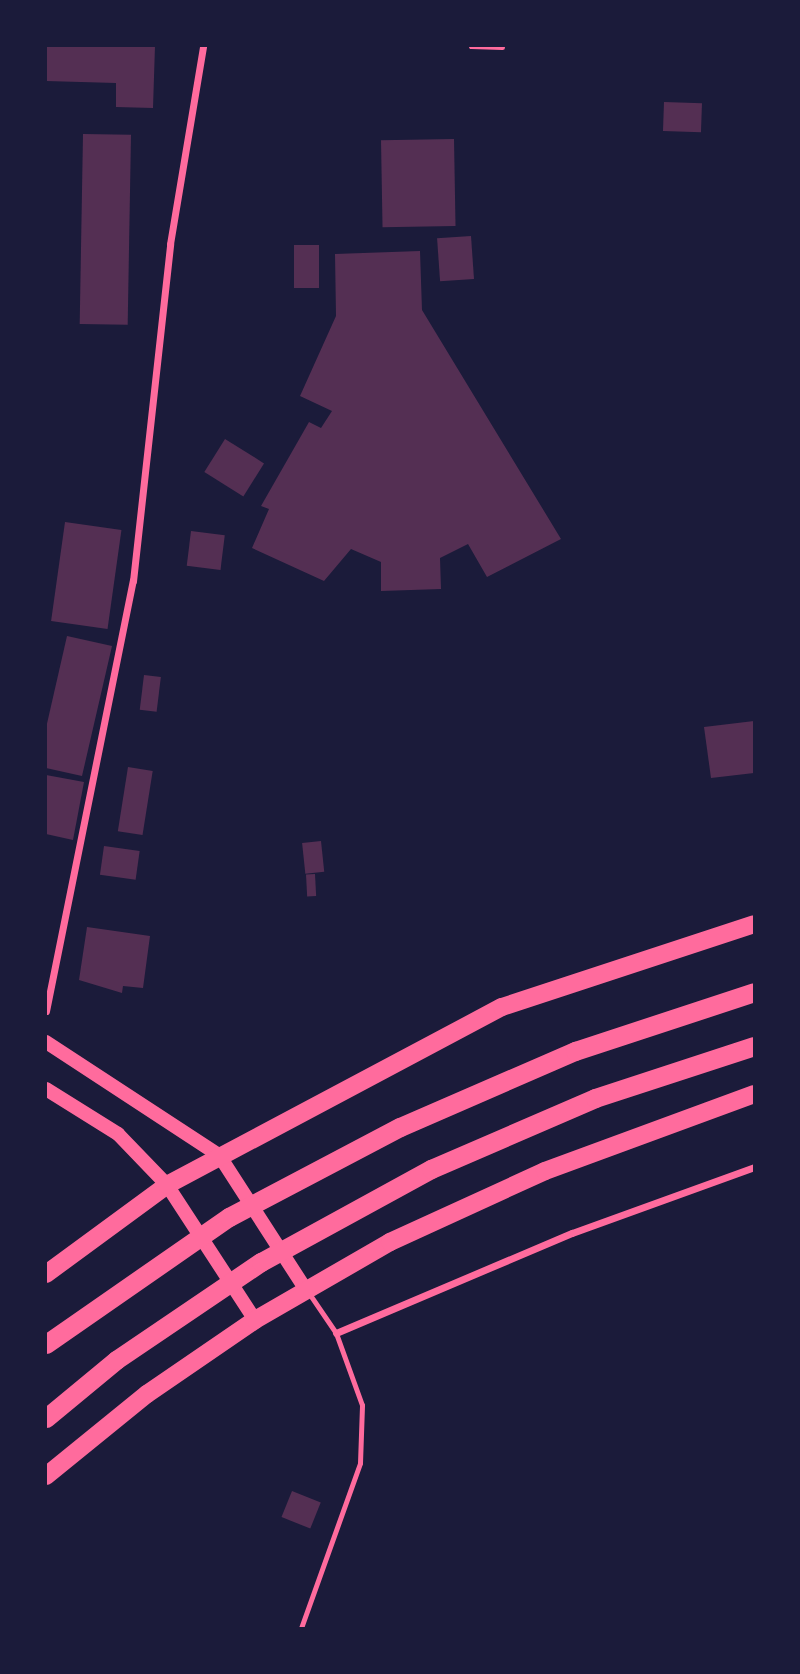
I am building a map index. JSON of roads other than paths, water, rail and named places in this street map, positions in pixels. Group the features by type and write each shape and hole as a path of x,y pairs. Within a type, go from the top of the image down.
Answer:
{"highway":[{"path":"46,1344 229,1217 400,1127 575,1051 754,992"},
{"path":"46,1418 116,1360 261,1262 431,1169 595,1098 754,1046"}],"main road":[{"path":"46,1273 167,1185 502,1007 754,925"},
{"path":"46,1042 219,1155 306,1290"},
{"path":"46,1089 118,1134 167,1185 255,1320"},
{"path":"46,1476 147,1394 255,1320 306,1290 545,1171 754,1094"}],"street":[{"path":"46,1011 133,581 170,244 203,46"},
{"path":"336,1333 572,1233 754,1167"}],"lane":[{"path":"471,46 502,47"},
{"path":"301,1629 360,1463 362,1405 336,1333 306,1290"}]}
